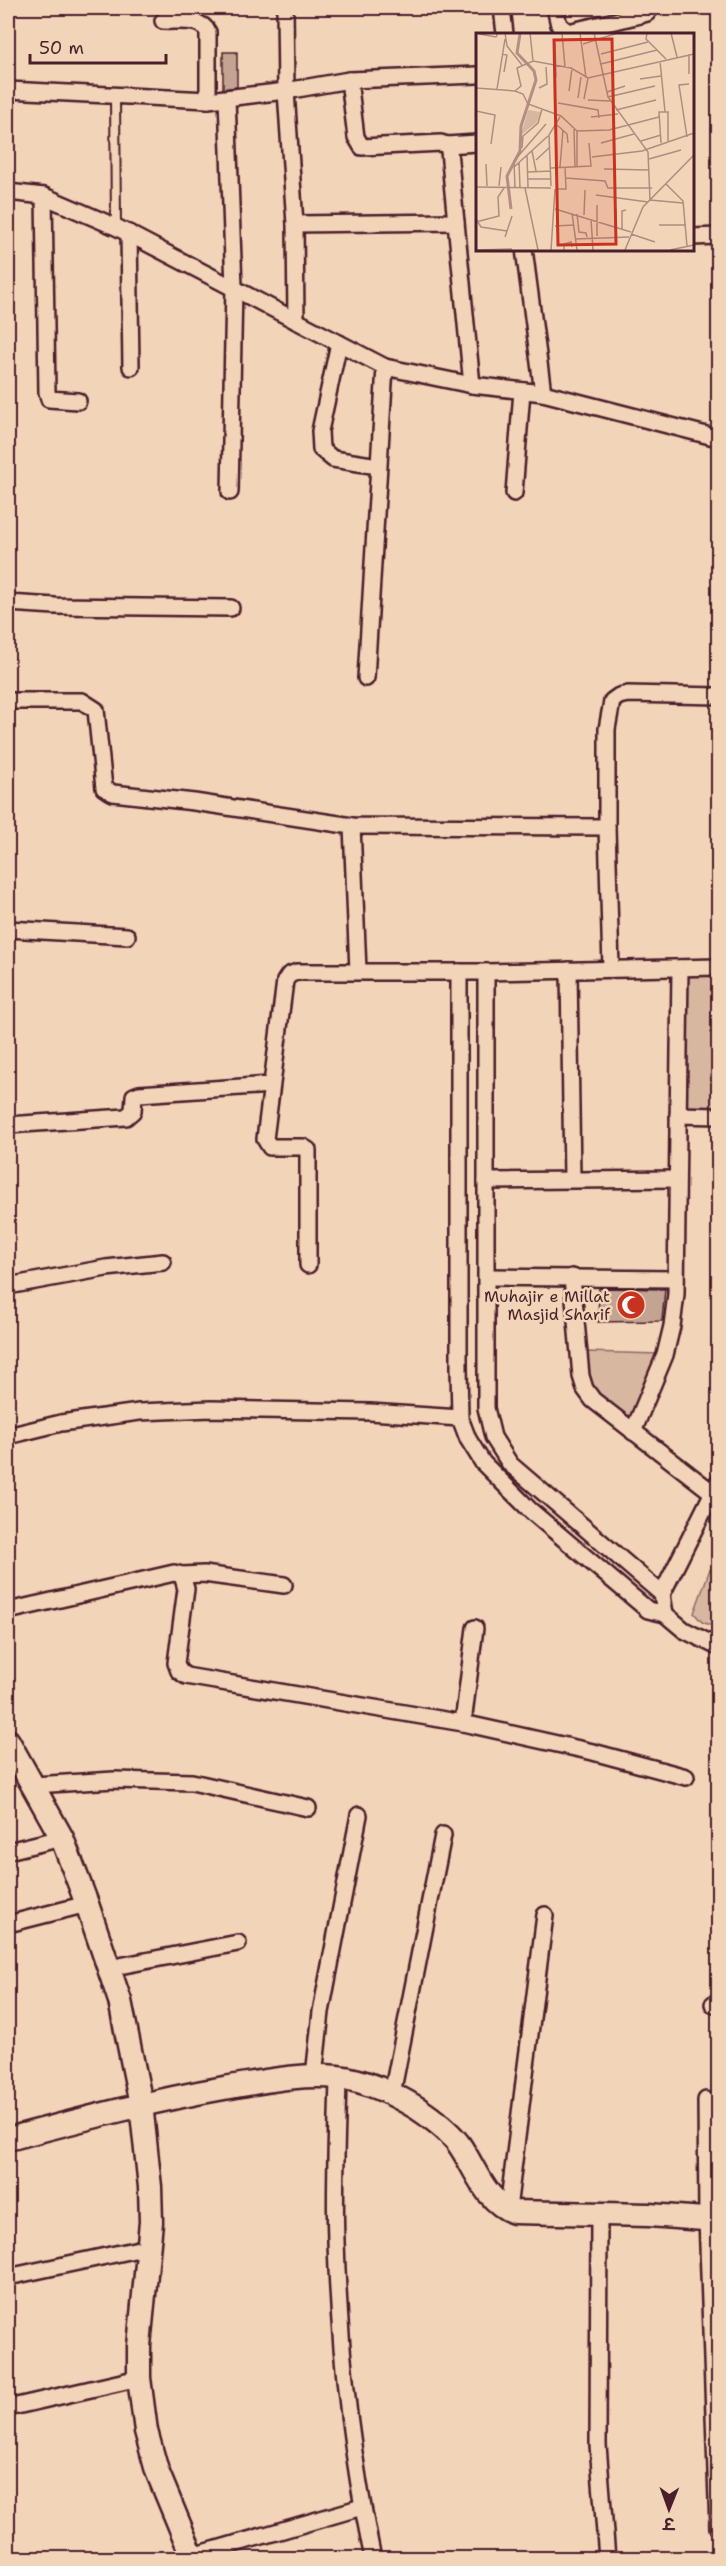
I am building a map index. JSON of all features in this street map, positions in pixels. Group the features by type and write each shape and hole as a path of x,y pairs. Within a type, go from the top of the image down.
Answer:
{"street":[{"path":"285,8 286,91 295,224 296,321"},
{"path":"502,8 506,33"},
{"path":"555,8 559,25 568,32 647,13 651,8"},
{"path":"163,21 200,22 205,26 208,32 208,100"},
{"path":"8,90 208,100 286,91 349,80 476,75"},
{"path":"349,80 356,138 362,147 476,143"},
{"path":"227,98 234,288 230,492"},
{"path":"447,145 472,385"},
{"path":"8,192 44,196 122,230 385,367 472,385 543,393 718,438"},
{"path":"44,196 46,392 49,399 78,401"},
{"path":"295,224 456,222"},
{"path":"122,230 131,367"},
{"path":"693,237 718,237"},
{"path":"524,250 543,393"},
{"path":"339,343 320,431 321,449 333,459 378,466"},
{"path":"366,678 385,367"},
{"path":"514,493 522,391"},
{"path":"8,603 231,608"},
{"path":"611,969 607,729 612,701 628,694 718,696"},
{"path":"8,701 82,701 96,710 104,789 113,793 194,802 351,826 607,827"},
{"path":"351,826 358,971"},
{"path":"8,930 128,936"},
{"path":"633,1432 665,1355 672,1326 676,1279 680,968"},
{"path":"308,1265 310,1156 308,1150 303,1147 270,1147 265,1139 285,981 289,975 297,972 358,971 486,972 718,968"},
{"path":"569,970 572,1179"},
{"path":"459,972 460,1418 468,1439 483,1463 531,1511 648,1610 665,1614 684,1630 718,1647"},
{"path":"486,972 486,1408 493,1437 510,1464 662,1594"},
{"path":"8,1125 126,1117 133,1111 134,1096 139,1094 271,1085"},
{"path":"678,1115 718,1116"},
{"path":"486,1181 678,1179"},
{"path":"8,1286 106,1268 163,1262"},
{"path":"487,1277 676,1279"},
{"path":"572,1277 581,1376 592,1400 633,1432 716,1488 662,1594 665,1614"},
{"path":"8,1436 61,1423 128,1413 187,1410 370,1412 460,1418"},
{"path":"8,1611 174,1572 182,1575 204,1574 284,1585"},
{"path":"182,1575 186,1589 176,1663 179,1671 186,1676 463,1723 593,1752 686,1777"},
{"path":"463,1723 475,1628"},
{"path":"8,1741 62,1838 120,2001 141,2104 150,2187 151,2222 139,2346 139,2378 146,2431 157,2471 191,2558 362,2507"},
{"path":"34,1785 114,1780 192,1782 308,1808"},
{"path":"314,2076 324,1990 359,1815"},
{"path":"392,2094 443,1835"},
{"path":"8,1851 62,1838"},
{"path":"8,1924 87,1904"},
{"path":"508,2209 545,1915"},
{"path":"109,1968 238,1943"},
{"path":"8,2139 141,2104 264,2081 314,2076 338,2077 368,2083 392,2094 437,2122 457,2142 492,2198 508,2209 712,2219"},
{"path":"338,2077 336,2240 340,2331 362,2507 373,2559"},
{"path":"706,2100 712,2219 718,2528"},
{"path":"599,2215 598,2445 607,2559"},
{"path":"8,2277 148,2247"},
{"path":"8,2408 139,2378"}],"lane":[{"path":"115,96 122,230"}],"shaded area":[{"path":"718,974 718,1110 687,1110 687,975"},
{"path":"586,1352 659,1354 632,1421 603,1400 592,1387"},
{"path":"710,1569 718,1574 718,1628 702,1622 694,1613"}],"building":[{"path":"223,52 237,52 237,87 223,89"},
{"name":"Muhajir e Millat Masjid Sharif","path":"599,1288 665,1289 662,1321 598,1322"}],"place":[{"name":"Muhajir e Millat Masjid Sharif","path":"631,1305"}]}
